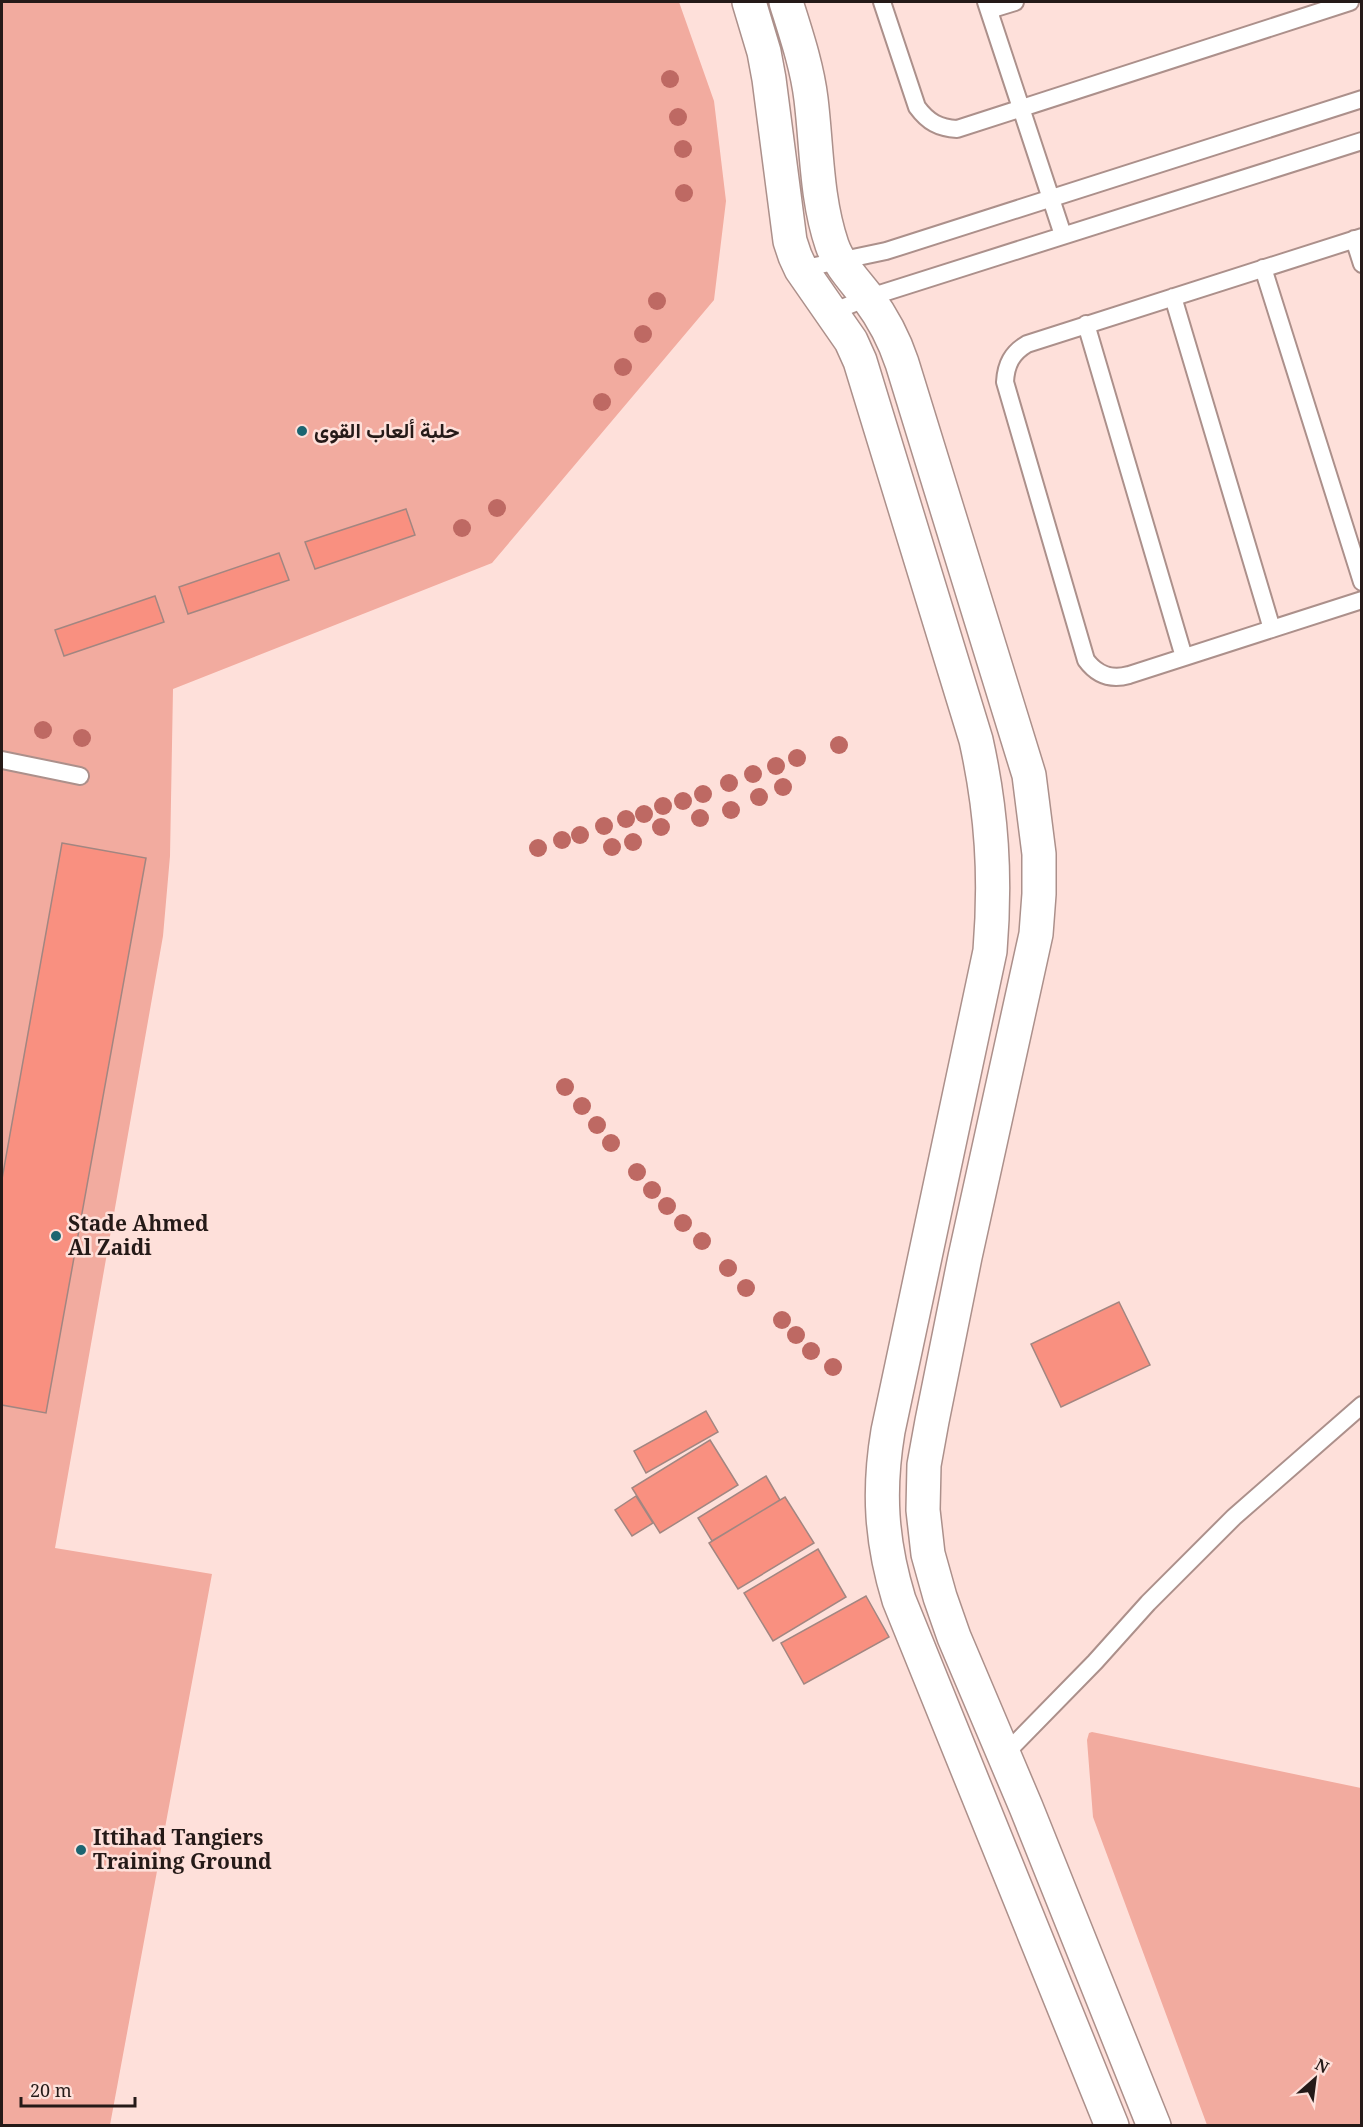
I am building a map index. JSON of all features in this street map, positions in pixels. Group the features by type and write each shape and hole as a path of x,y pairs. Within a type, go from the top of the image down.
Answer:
{"street":[{"path":"749,2 764,52 790,241 801,269 851,340 860,361 976,740 986,782 991,824 994,866 990,951 884,1453 881,1499 883,1533 889,1567 899,1600 1112,2126"},
{"path":"786,2 806,72 811,99 819,186 832,246 839,260 883,320 894,340 902,363 1029,775 1040,854 1036,934 965,1257 924,1465 923,1510 928,1554 954,1636 1154,2126"}],"lane":[{"path":"882,2 917,108 929,121 945,128 957,129 1350,2"},
{"path":"1016,2 987,6 1063,235"},
{"path":"801,269 886,250 1362,99"},
{"path":"832,312 867,297 1362,141"},
{"path":"1362,264 1358,238 1027,344 1017,350 1005,370 1005,382 1020,438 1083,650 1092,668 1100,674 1119,678 1362,600"},
{"path":"1263,268 1362,582"},
{"path":"1173,297 1272,629"},
{"path":"1086,324 1184,657"},
{"path":"2,760 80,776"},
{"path":"1004,1755 1095,1662 1148,1603 1234,1517 1362,1405"}],"shaded area":[{"name":"حلبة ألعاب القوى","path":"2,2 679,2 714,101 726,201 714,300 492,563 173,689 170,856 163,936 55,1548 212,1574 110,2125 2,2126"},
{"path":"1089,1733 1361,1788 1361,2125 1207,2125 1093,1817 1087,1740"}],"building":[{"path":"406,509 415,535 315,569 305,542"},
{"path":"279,553 289,580 188,614 179,587"},
{"path":"155,596 164,622 64,656 55,630"},
{"path":"62,843 146,858 46,1413 2,1405 2,1179"},
{"path":"1119,1302 1150,1365 1061,1407 1031,1344"},
{"path":"706,1411 718,1432 646,1473 634,1451"},
{"path":"710,1440 738,1485 660,1533 632,1488"},
{"path":"766,1476 780,1500 712,1541 698,1518"},
{"path":"636,1496 653,1523 632,1536 615,1510"},
{"path":"785,1497 814,1543 738,1589 709,1543"},
{"path":"818,1549 846,1597 773,1641 744,1593"},
{"path":"866,1596 889,1637 804,1684 781,1643"}],"place":[{"name":"حلبة ألعاب القوى","path":"302,431"},
{"name":"Stade Ahmed Al Zaidi","path":"56,1236"},
{"name":"Ittihad Tangiers Training Ground","path":"81,1850"}]}
